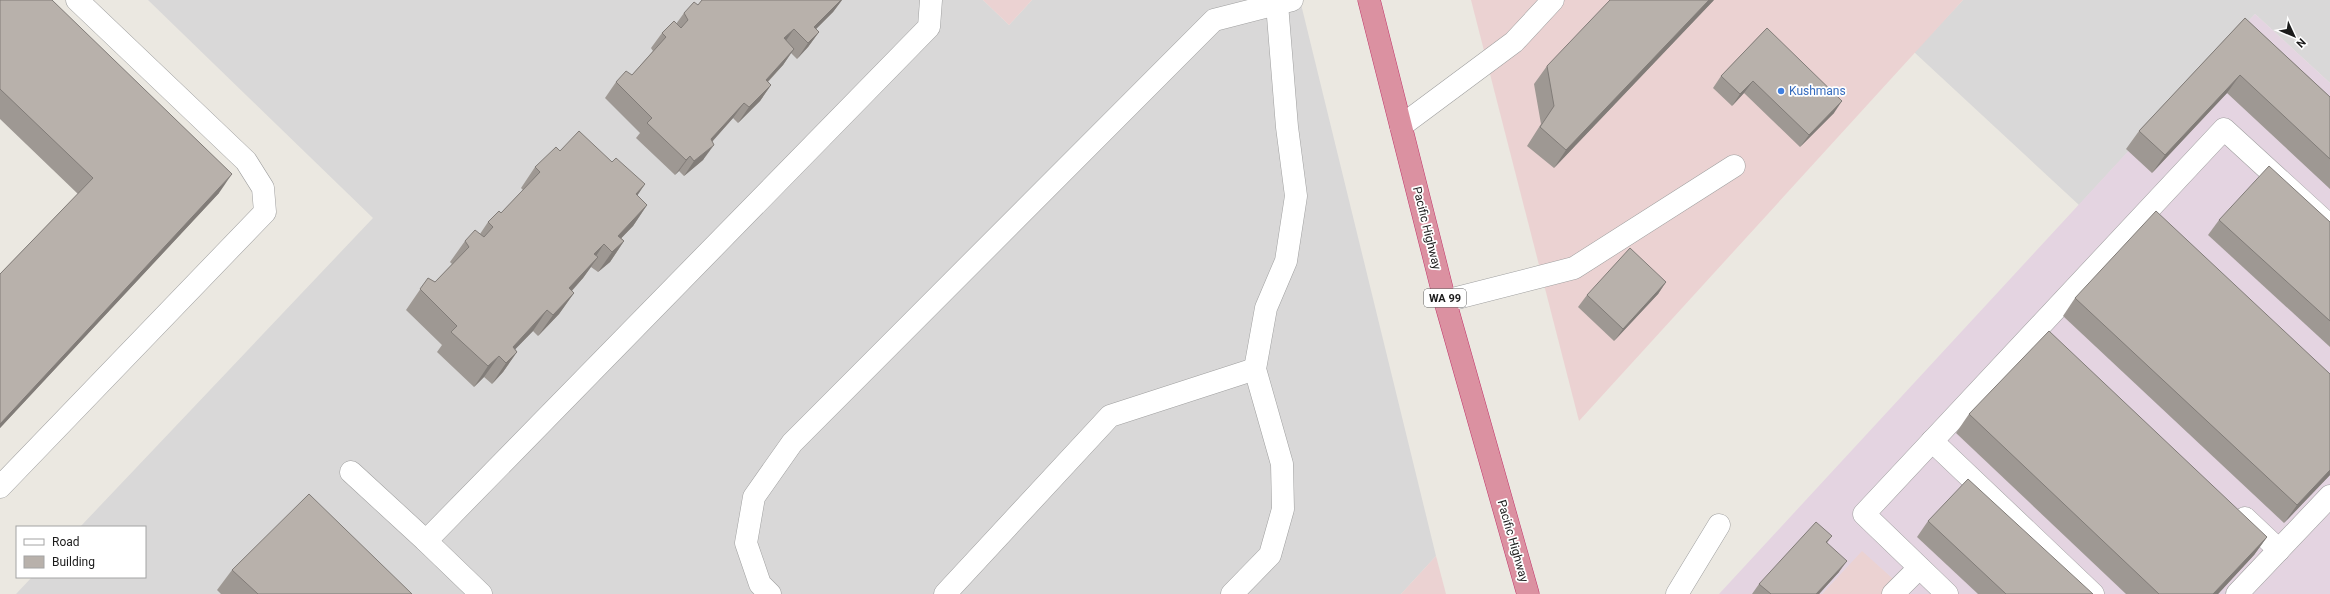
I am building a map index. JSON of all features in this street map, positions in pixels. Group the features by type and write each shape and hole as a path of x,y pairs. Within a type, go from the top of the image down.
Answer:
{"highway":[{"name":"Pacific Highway","path":"1369,0 1445,301 1528,594"}],"lane":[{"path":"0,487 264,212 263,188 246,161 77,0"},
{"path":"426,541 929,26 931,0"},
{"path":"1400,126 1514,42 1553,0"},
{"path":"770,594 760,584 746,543 754,497 792,444 1214,20 1285,2 1287,127 1296,196 1286,261 1266,308 1255,369 1282,464 1283,509 1270,555 1232,594"},
{"path":"1948,594 1864,514 2224,129 2330,226"},
{"path":"1445,301 1574,268 1734,166"},
{"path":"2148,211 2165,227"},
{"path":"2040,326 2058,342"},
{"path":"945,594 1110,416 1255,369"},
{"path":"1932,441 2092,594"},
{"path":"351,472 481,594"},
{"path":"2237,594 2330,496"},
{"path":"2232,506 2279,550"},
{"path":"1677,594 1719,525"},
{"path":"1893,594 1919,568"}],"shaded area":[{"path":"148,0 983,0 1009,25 1032,0 1300,0 1436,556 1401,594 16,594 31,578 146,578 146,526 81,526 373,218"},
{"path":"983,0 1032,0 1009,25"},
{"path":"1471,0 1963,0 1579,421"},
{"path":"1963,0 2330,0 2330,83 2255,14 2079,205 1914,52"},
{"path":"2255,14 2330,83 2330,594 1910,594 1862,551 1822,594 1719,594"},
{"path":"1862,550 1910,594 1822,594"},
{"path":"1436,556 1446,594 1401,594"}],"building":[{"path":"0,0 52,0 232,174 0,424 0,274 93,178 0,89"},
{"path":"702,0 841,0 814,27 819,32 808,43 794,29 784,38 794,49 766,80 771,85 749,107 744,103 711,139 714,145 694,161 690,156 686,160 647,123 652,118 616,82 626,71 632,75 666,37 662,33 674,21 681,28 688,20 684,13 694,2 698,5"},
{"path":"1610,0 1709,0 1566,150 1540,127 1554,106 1547,66"},
{"path":"2245,18 2330,97 2330,159 2240,75 2165,155 2139,131"},
{"path":"1767,28 1842,101 1809,135 1753,81 1740,94 1721,76"},
{"path":"579,131 612,162 616,158 645,184 636,194 647,205 618,236 624,241 612,252 604,244 594,254 598,257 569,288 574,293 553,315 547,310 513,347 517,352 506,363 499,356 488,366 451,332 457,326 420,289 428,278 435,282 469,247 465,241 475,230 484,237 493,227 488,222 499,211 501,213 540,172 535,167 556,147 560,151"},
{"path":"2269,166 2330,222 2330,321 2219,220"},
{"path":"2156,211 2330,374 2330,470 2297,505 2075,298"},
{"path":"1630,248 1666,282 1623,329 1587,295"},
{"path":"2049,331 2267,537 2213,594 2159,594 1969,414"},
{"path":"1968,479 2093,594 2006,594 1928,521"},
{"path":"309,494 412,594 258,594 232,570"},
{"path":"1816,522 1832,536 1826,542 1847,561 1816,594 1771,594 1759,584"}],"place":[{"name":"Kushmans","path":"1781,91"}]}
